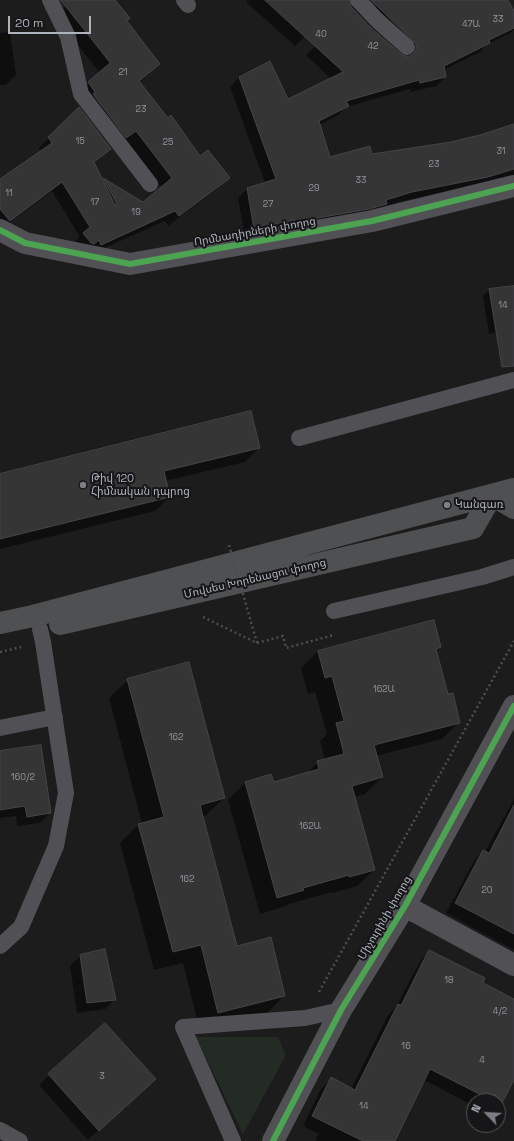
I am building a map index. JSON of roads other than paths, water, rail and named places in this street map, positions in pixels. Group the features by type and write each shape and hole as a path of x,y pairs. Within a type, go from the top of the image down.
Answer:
{"main road":[{"name":"Մովսես Խորենացու փողոց","path":"0,622 33,616 514,489"},
{"name":"Մովսես Խորենացու փողոց","path":"0,638 473,528 492,495"},
{"path":"492,495 514,508"}],"street":[{"name":"Որմնադիրների փողոց","path":"0,230 25,243 130,264 372,221 514,186"},
{"name":"Միչուրինի փողոց","path":"273,1141 341,1010 405,906 514,706"},
{"path":"405,906 514,965"}],"lane":[{"path":"50,0 68,37 81,94 150,184"},
{"path":"358,0 378,21 407,47"},
{"path":"299,438 514,380"},
{"path":"334,611 482,577 514,567"},
{"path":"0,946 21,927 56,846 66,793 40,629"},
{"path":"0,728 55,717"},
{"path":"233,1141 183,1027 305,1018 341,1010"},
{"path":"0,1130 20,1141"}],"place":[{"name":"Թիվ 120 Հիմնական դպրոց","path":"83,485"},
{"name":"Կանգառ","path":"447,505"}]}
